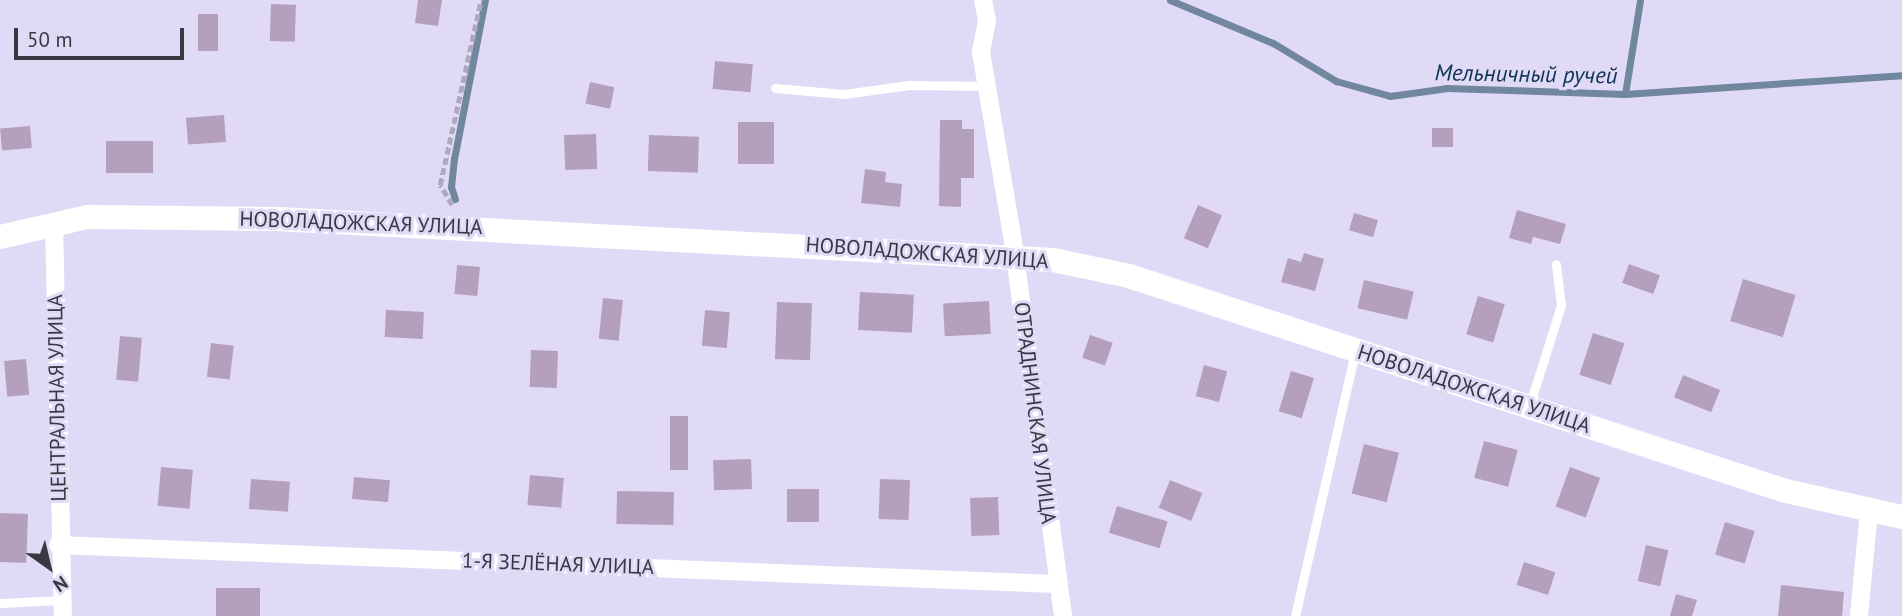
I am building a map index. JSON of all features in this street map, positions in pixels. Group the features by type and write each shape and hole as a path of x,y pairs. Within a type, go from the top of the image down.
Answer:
{"street":[{"name":"ОТРАДНИНСКАЯ УЛИЦА","path":"983,0 986,86 994,110 1063,616"},
{"name":"НОВОЛАДОЖСКАЯ УЛИЦА","path":"0,237 54,222 87,217 277,219 1015,255 1129,276 1786,491 1902,517"},
{"name":"ЦЕНТРАЛЬНАЯ УЛИЦА","path":"54,222 58,545 62,608"},
{"path":"1859,616 1869,510"},
{"name":"1-Я ЗЕЛЁНАЯ УЛИЦА","path":"58,545 1057,584"}],"lane":[{"path":"775,88 844,94 909,85 986,86"},
{"path":"1529,407 1562,305 1556,264"},
{"path":"1295,616 1356,349"},
{"path":"0,603 62,608"}],"path":[{"path":"459,212 440,185 481,0"}],"building":[{"path":"418,0 442,0 438,26 415,23"},
{"path":"271,4 296,5 295,42 270,41"},
{"path":"198,14 218,14 218,51 198,51"},
{"path":"715,61 753,64 750,92 713,89"},
{"path":"590,82 614,87 610,109 585,104"},
{"path":"224,115 226,142 188,145 186,118"},
{"path":"940,120 962,120 962,129 974,129 974,178 961,178 961,207 939,206"},
{"path":"738,122 774,122 774,164 738,164"},
{"path":"30,126 32,148 2,151 0,129"},
{"path":"1432,128 1453,128 1453,147 1432,147"},
{"path":"596,134 597,169 565,170 564,135"},
{"path":"649,135 699,137 698,173 648,171"},
{"path":"106,141 153,141 153,173 106,173"},
{"path":"865,169 886,172 885,182 902,184 900,207 861,203"},
{"path":"1198,205 1222,215 1208,248 1184,238"},
{"path":"1517,210 1566,224 1560,244 1533,237 1531,244 1509,238"},
{"path":"1354,213 1378,220 1373,237 1349,230"},
{"path":"1304,253 1324,259 1315,291 1281,282 1288,258 1301,262"},
{"path":"1629,264 1660,275 1653,294 1622,283"},
{"path":"457,265 480,267 477,296 454,294"},
{"path":"1743,279 1796,295 1783,337 1730,321"},
{"path":"1364,280 1414,291 1407,320 1357,308"},
{"path":"860,292 914,295 912,333 858,330"},
{"path":"1478,296 1505,304 1493,342 1466,334"},
{"path":"603,298 623,300 619,341 599,339"},
{"path":"989,301 991,334 945,336 943,303"},
{"path":"777,302 812,303 810,360 775,359"},
{"path":"386,310 424,312 423,339 385,337"},
{"path":"705,310 730,312 727,348 702,346"},
{"path":"1593,333 1624,343 1611,385 1579,375"},
{"path":"1090,335 1113,343 1105,366 1082,358"},
{"path":"120,336 142,338 138,382 116,380"},
{"path":"211,343 234,346 230,380 207,377"},
{"path":"531,350 558,351 557,388 530,387"},
{"path":"26,359 29,395 7,397 4,361"},
{"path":"1204,365 1227,371 1219,402 1196,396"},
{"path":"1291,371 1314,378 1302,418 1279,411"},
{"path":"1683,375 1720,390 1711,412 1674,397"},
{"path":"670,416 688,416 688,470 670,470"},
{"path":"1484,441 1518,450 1508,487 1474,478"},
{"path":"1364,444 1399,453 1387,502 1352,493"},
{"path":"751,459 752,489 714,490 713,460"},
{"path":"161,467 193,470 189,509 158,506"},
{"path":"1570,467 1600,478 1586,517 1556,506"},
{"path":"530,475 564,478 561,508 527,505"},
{"path":"354,477 390,480 388,502 352,499"},
{"path":"251,479 290,482 288,512 249,509"},
{"path":"880,479 910,480 909,520 879,519"},
{"path":"1170,480 1202,493 1191,521 1159,508"},
{"path":"787,489 819,489 819,522 787,522"},
{"path":"617,491 674,492 673,525 616,524"},
{"path":"998,497 999,535 971,536 970,498"},
{"path":"1117,506 1168,521 1159,548 1109,533"},
{"path":"0,513 28,514 26,563 0,562"},
{"path":"1725,522 1755,531 1745,564 1715,555"},
{"path":"1646,545 1668,550 1660,586 1638,581"},
{"path":"1524,562 1555,572 1548,595 1517,585"},
{"path":"1781,585 1844,592 1842,616 1778,616"},
{"path":"216,588 260,588 260,616 216,616"},
{"path":"1676,594 1697,600 1692,616 1670,616"}],"waterway":[{"path":"455,199 451,187 454,159 485,0"},
{"name":"Мельничный ручей","path":"1170,0 1273,43 1336,81 1390,96 1447,88 1625,94 1902,75"},
{"path":"1625,94 1640,0"}]}
